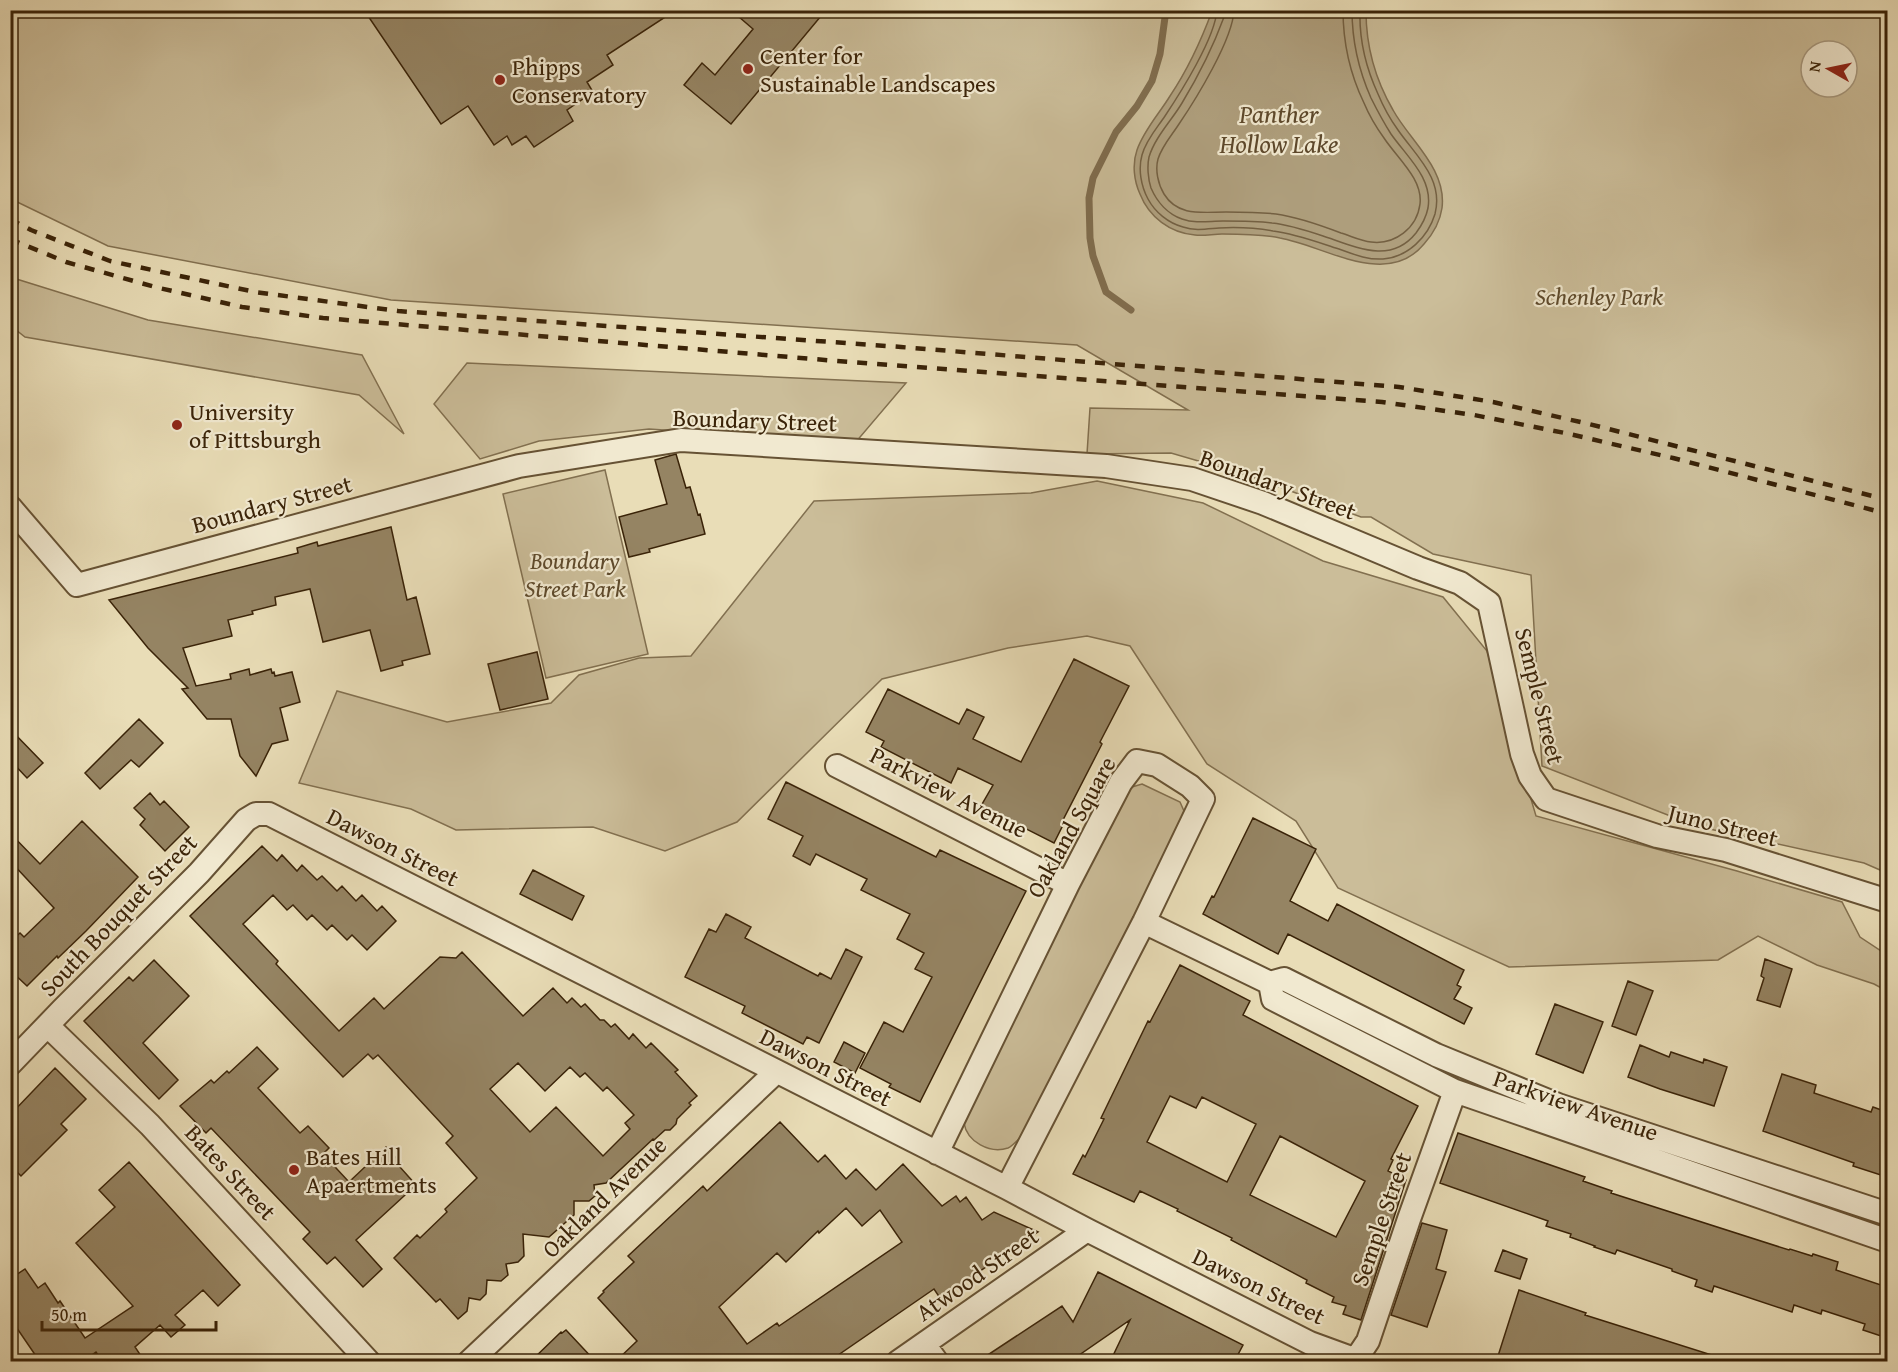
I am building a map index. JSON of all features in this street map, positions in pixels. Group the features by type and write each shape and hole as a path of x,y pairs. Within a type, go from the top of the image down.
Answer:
{"street":[{"name":"Boundary Street","path":"10,507 77,585 519,466 681,440 1106,466 1192,479 1263,503 1418,568 1460,583 1489,603"},
{"name":"Semple Street","path":"1489,603 1522,753 1530,776 1546,798"},
{"name":"Oakland Square","path":"937,1153 1068,884 1121,782 1137,761 1157,765 1190,786 1203,799 1144,922 1007,1188"},
{"name":"Parkview Avenue","path":"837,766 1068,884"},
{"name":"Juno Street","path":"1546,798 1656,836 1726,850 1887,901"},
{"name":"South Bouquet Street","path":"10,1064 199,873 246,820 256,814 269,814"},
{"name":"Dawson Street","path":"269,814 1310,1343 1357,1361"},
{"name":"Parkview Avenue","path":"1144,922 1270,983 1284,979 1436,1055 1558,1105 1887,1214"},
{"name":"Parkview Avenue","path":"1270,983 1273,999 1455,1091 1887,1241"},
{"name":"Bates Street","path":"48,1026 150,1125 369,1362"},
{"name":"Oakland Avenue","path":"469,1362 776,1072"},
{"name":"Semple Street","path":"1357,1361 1368,1341 1412,1208 1455,1091"},
{"name":"Atwood Street","path":"898,1362 930,1353 1087,1230"}],"green space":[{"name":"Schenley Park","path":"10,11 1887,11 1887,873 1864,863 1696,826 1542,766 1531,575 1433,554 1371,517 1361,517 1250,476 1171,453 1087,454 1090,408 1188,410 1077,345 391,300 108,246 11,199"},
{"path":"10,277 148,320 362,355 404,434 359,395 25,337 11,326"},
{"path":"467,363 906,383 855,443 649,429 539,441 480,459 434,404"},
{"name":"Boundary Street Park","path":"605,470 648,654 546,678 503,494"},
{"path":"1097,481 1203,503 1323,561 1443,597 1487,651 1536,816 1842,902 1860,937 1887,955 1887,991 1874,984 1817,965 1758,936 1718,960 1509,967 1338,888 1296,821 1207,764 1130,646 1087,636 1008,648 882,679 737,822 665,851 593,827 456,830 411,809 299,783 337,691 447,722 551,703 579,675 639,658 691,656 814,501 1031,493"},
{"path":"1142,784 1180,802 1184,811 1180,825 1022,1136 1008,1148 994,1149 980,1145 966,1130 964,1121 968,1104 1123,797 1132,787"}],"water":[{"name":"Panther Hollow Lake","path":"1212,11 1366,11 1370,50 1381,86 1400,122 1433,168 1442,194 1442,208 1436,228 1424,244 1409,257 1392,263 1374,264 1355,261 1298,242 1273,237 1244,234 1186,234 1169,227 1149,210 1136,184 1134,167 1137,150 1148,129 1177,86 1199,44"}],"building":[{"name":"Phipps Conservatory","path":"364,10 676,10 607,55 613,65 587,82 593,92 567,110 573,121 534,147 526,136 512,145 507,136 494,145 468,106 441,124"},
{"name":"Center for Sustainable Landscapes","path":"731,10 826,10 731,124 684,85 702,63 715,75 753,29"},
{"path":"676,454 686,488 690,487 705,534 649,549 650,552 629,557 619,517 667,504 655,460"},
{"path":"391,527 407,600 416,597 430,654 402,661 403,665 381,671 370,630 323,642 310,589 275,597 276,605 228,620 232,636 183,648 196,686 231,679 230,674 249,669 250,675 271,669 275,676 292,672 300,702 280,708 288,740 272,744 256,776 240,756 231,719 207,719 182,689 188,688 148,648 109,600 298,553 297,548 317,542 318,546"},
{"path":"537,652 548,699 500,710 488,664"},
{"path":"1074,659 1129,686 1100,742 1102,744 1062,822 1064,823 1054,843 981,806 993,785 958,768 951,783 881,747 884,741 866,732 888,689 959,724 967,709 984,717 973,739 1021,762"},
{"path":"139,719 163,743 139,767 131,760 100,789 85,773"},
{"path":"10,729 43,763 27,778 10,760"},
{"path":"786,782 936,857 940,850 1026,891 920,1102 889,1087 891,1084 860,1068 884,1022 903,1032 932,977 915,969 924,953 897,939 910,914 861,890 867,879 816,854 810,865 793,856 803,836 768,819"},
{"path":"150,793 160,805 164,801 189,827 165,851 140,825 145,819 134,808"},
{"path":"1253,818 1316,849 1290,901 1328,921 1337,904 1464,970 1457,985 1461,987 1454,999 1472,1008 1464,1024 1288,934 1278,954 1203,914 1212,896 1214,897"},
{"path":"82,821 138,877 86,931 27,986 10,970 10,942 20,933 24,937 54,908 10,861 10,833 40,864"},
{"path":"262,846 277,861 282,855 297,871 302,865 317,880 322,876 337,891 342,886 356,901 362,895 377,911 382,906 396,921 367,950 352,935 347,940 332,925 327,930 312,915 307,920 293,905 287,910 273,895 243,924 278,961 276,964 339,1031 374,998 384,1009 440,957 456,958 462,952 523,1016 553,988 567,1003 572,998 581,1007 585,1004 600,1020 604,1020 611,1027 615,1024 629,1039 633,1034 646,1048 651,1043 678,1070 675,1072 697,1096 689,1103 691,1105 670,1130 665,1130 653,1139 606,1183 594,1185 595,1196 589,1201 574,1201 574,1215 549,1237 523,1234 524,1256 518,1262 506,1264 508,1275 501,1281 487,1280 486,1294 480,1300 469,1298 467,1311 458,1319 440,1299 436,1302 394,1258 417,1235 420,1238 447,1212 445,1209 477,1178 446,1143 453,1136 378,1055 373,1059 368,1054 343,1077 190,916","holes":["518,1063 545,1091 570,1067 580,1077 585,1073 603,1091 607,1087 634,1115 625,1123 630,1129 603,1156 556,1107 530,1132 490,1089"]},
{"path":"533,870 584,896 572,920 520,894"},
{"path":"726,914 751,927 745,938 818,976 820,973 831,979 846,949 862,957 819,1043 807,1037 803,1044 742,1013 745,1006 685,977 709,929 716,932"},
{"path":"1765,959 1792,969 1780,1007 1757,1000 1764,978 1761,976"},
{"path":"154,960 189,996 143,1043 178,1080 159,1099 84,1021 129,977 133,981"},
{"path":"1180,965 1250,1001 1243,1015 1418,1106 1391,1159 1393,1160 1388,1171 1406,1180 1361,1320 1343,1314 1346,1306 1332,1302 1334,1297 1306,1283 1307,1280 1231,1240 1232,1238 1177,1211 1178,1209 1140,1191 1134,1202 1073,1174 1083,1155 1085,1157 1104,1119 1101,1118 1148,1021 1150,1022","holes":["1170,1096 1196,1108 1202,1097 1256,1124 1227,1182 1147,1142","1280,1136 1365,1181 1336,1237 1250,1195"]},
{"path":"1628,981 1653,991 1636,1035 1612,1026"},
{"path":"1555,1004 1603,1022 1583,1073 1536,1054"},
{"path":"844,1042 865,1053 855,1073 834,1062"},
{"path":"1640,1045 1669,1057 1671,1052 1703,1063 1704,1059 1727,1067 1714,1106 1628,1077"},
{"name":"Bates Hill Apaertments","path":"257,1047 278,1069 258,1088 300,1133 308,1126 329,1148 323,1154 349,1182 386,1147 402,1164 399,1166 416,1185 356,1240 382,1269 363,1287 335,1257 327,1264 303,1239 310,1232 211,1128 206,1133 180,1106 211,1080 214,1083 227,1071 229,1073"},
{"path":"55,1068 86,1099 61,1124 67,1130 21,1176 10,1165 10,1115"},
{"path":"1782,1074 1816,1085 1814,1093 1871,1112 1873,1107 1887,1112 1887,1177 1763,1131"},
{"path":"780,1122 818,1162 825,1155 846,1179 856,1169 876,1190 903,1164 942,1206 956,1196 960,1202 966,1197 982,1220 994,1212 1038,1232 940,1298 934,1289 828,1362 615,1362 637,1341 598,1298 634,1262 628,1256 703,1186 707,1191","holes":["846,1208 862,1226 880,1210 902,1242 779,1326 777,1323 747,1344 719,1307 777,1253 786,1262"]},
{"path":"1458,1133 1585,1177 1583,1181 1612,1191 1611,1193 1789,1250 1812,1256 1813,1254 1838,1262 1836,1270 1887,1287 1887,1338 1863,1330 1865,1324 1822,1310 1821,1314 1794,1305 1792,1312 1714,1286 1712,1292 1695,1286 1697,1280 1672,1271 1672,1269 1617,1250 1615,1254 1594,1247 1570,1237 1571,1234 1546,1226 1548,1221 1440,1183"},
{"path":"129,1162 240,1285 218,1306 203,1290 175,1315 185,1325 171,1337 160,1325 135,1347 145,1362 103,1362 96,1352 82,1362 40,1362 10,1318 10,1279 25,1269 38,1288 45,1283 85,1338 133,1306 76,1243 115,1207 99,1190"},
{"path":"1422,1223 1447,1230 1436,1269 1446,1272 1427,1327 1391,1315"},
{"path":"1503,1250 1527,1259 1520,1279 1495,1271"},
{"path":"1098,1272 1243,1345 1234,1362 1110,1362 1130,1320 1069,1362 977,1362 1062,1306 1073,1322"},
{"path":"1519,1290 1586,1313 1585,1315 1718,1357 1717,1362 1516,1362 1498,1356"},
{"path":"566,1330 596,1362 530,1362 561,1332"}],"waterway":[{"path":"1131,310 1106,292 1093,256 1089,198 1093,178 1116,132 1137,106 1152,81 1160,54 1166,10"}],"railway":[{"path":"10,219 31,230 110,261 255,292 398,311 901,347 1399,387 1493,402 1589,424 1888,500"},
{"path":"10,239 66,262 155,287 242,307 323,318 837,361 1382,402 1474,415 1673,458 1888,514"}],"place":[{"name":"Center for Sustainable Landscapes","path":"748,69"},
{"name":"Phipps Conservatory","path":"500,80"},
{"name":"University of Pittsburgh","path":"177,425"},
{"name":"Bates Hill Apaertments","path":"294,1170"}]}
